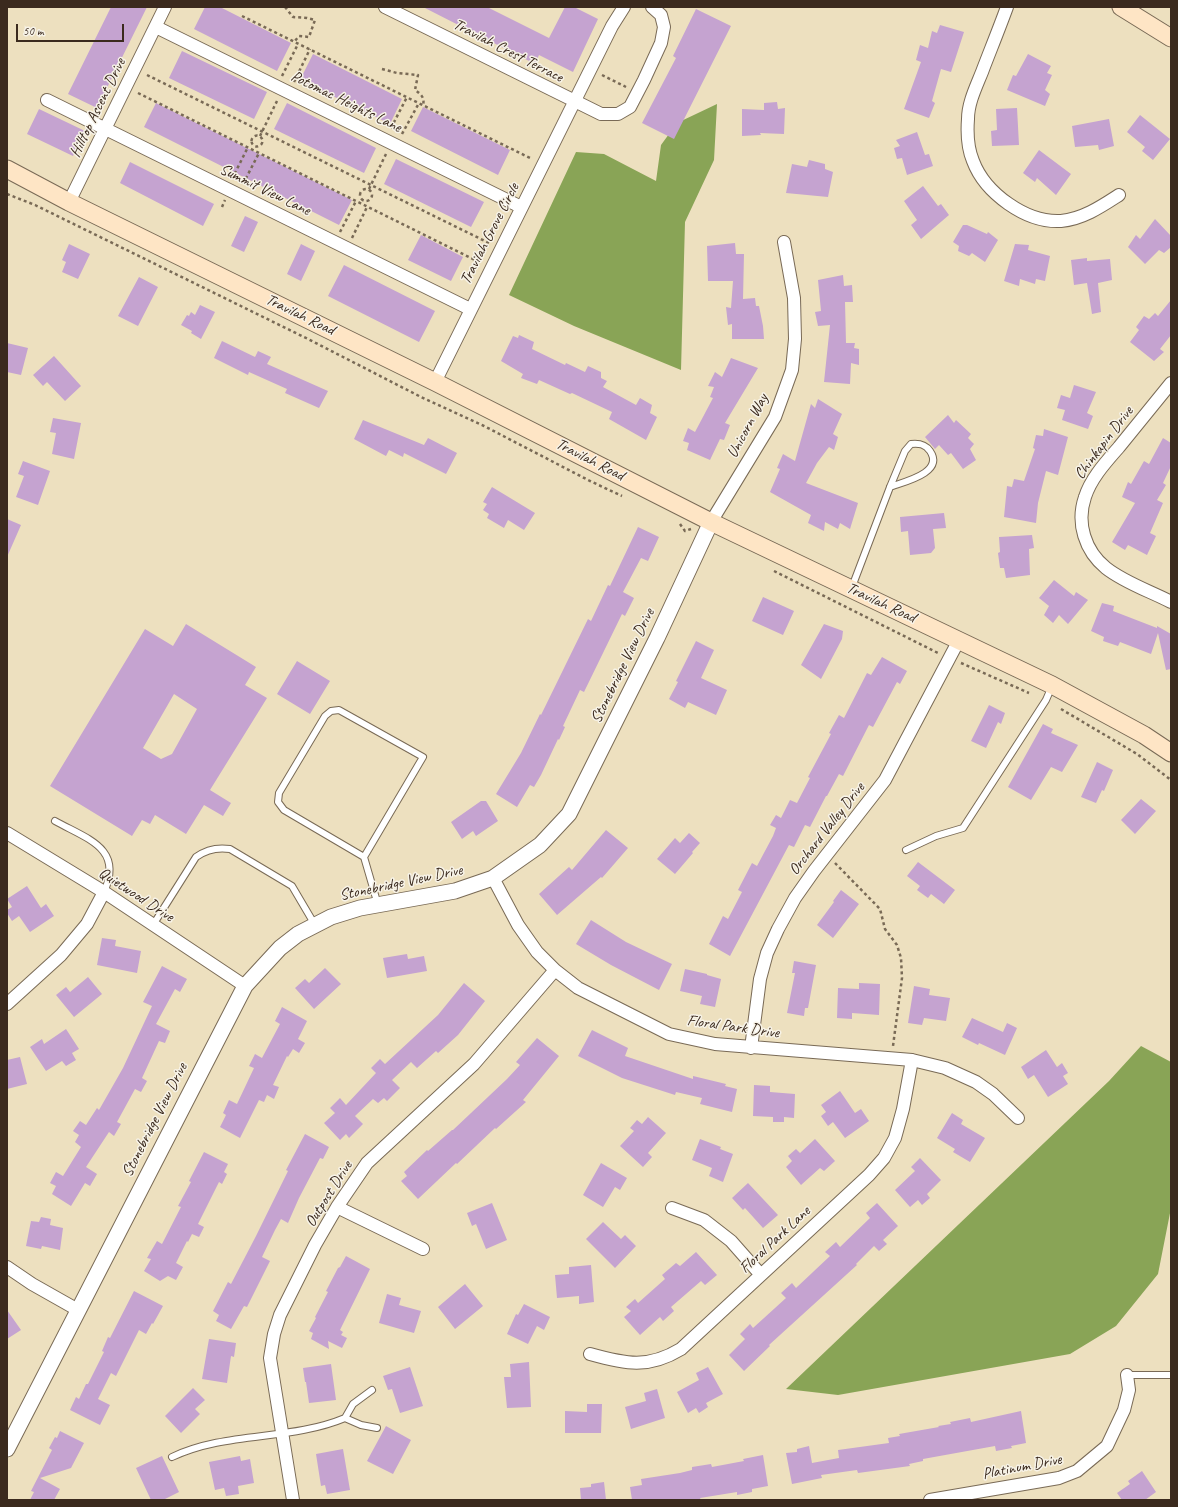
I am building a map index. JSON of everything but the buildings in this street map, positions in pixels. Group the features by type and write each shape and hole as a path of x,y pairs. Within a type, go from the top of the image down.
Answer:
{"main road":[{"path":"1121,7 1171,38"},
{"name":"Travilah Road","path":"7,169 69,202 435,382 708,529 852,589 959,640 1049,693 1144,735 1171,753"}],"street":[{"name":"Hilltop Ascent Drive","path":"69,202 165,7"},
{"name":"Travilah Crest Terrace","path":"385,7 574,101"},
{"name":"Travilah Grove Circle","path":"435,382 574,101 612,26 624,7"},
{"path":"574,101 601,114 618,114 630,107 661,43 664,27 661,15 652,7"},
{"path":"1007,7 972,98 968,118 968,137 972,160 982,180 1010,205 1025,213 1045,219 1061,221 1079,217 1096,210 1119,195"},
{"name":"Potomac Heights Lane","path":"156,26 521,207"},
{"name":"Summit View Lane","path":"47,100 470,310"},
{"name":"Unicorn Way","path":"708,529 775,417 792,370 795,339 794,298 784,242"},
{"name":"Chinkapin Drive","path":"1171,383 1094,478 1084,498 1082,519 1083,538 1094,556 1106,568 1122,578 1171,602"},
{"name":"Stonebridge View Drive","path":"7,1449 244,986 280,948 298,934 331,917 360,908 455,891 493,878 540,845 569,814 657,638 708,529"},
{"name":"Orchard Valley Drive","path":"751,1048 760,979 767,953 795,898 885,780 959,640"},
{"name":"Quietwood Drive","path":"7,833 104,892 244,986"},
{"name":"Floral Park Drive","path":"493,878 518,925 537,952 555,970 578,988 669,1034 715,1044 751,1048 912,1060 945,1068 976,1082 993,1094 1018,1118"},
{"path":"7,1004 61,955 87,924 104,892"},
{"name":"Outpost Drive","path":"293,1500 270,1358 274,1334 280,1315 337,1207 367,1163 474,1064 555,970"},
{"name":"Floral Park Lane","path":"590,1354 618,1362 650,1363 666,1358 681,1349 869,1176 884,1158 895,1138 903,1109 912,1060"},
{"path":"337,1207 423,1249"},
{"path":"672,1208 704,1220 731,1241 761,1275"},
{"path":"7,1267 32,1284 78,1310"},
{"name":"Platinum Drive","path":"930,1500 1059,1478 1077,1471 1107,1446 1124,1410 1129,1390 1127,1375"}],"lane":[{"path":"852,589 890,487 905,451 911,444 926,446 932,454 933,463 929,471 890,487"},
{"path":"906,850 936,836 963,828 1049,693"},
{"path":"364,857 423,757 339,710 331,711 325,716 279,793 278,802 284,810 364,857 378,905"},
{"path":"56,822 101,847 107,857 110,871 109,883 104,892"},
{"path":"153,925 196,858 205,851 220,848 230,849 292,886 315,925"},
{"path":"1127,1375 1171,1374"},
{"path":"172,1457 184,1451 219,1441 282,1433 328,1425 345,1418 353,1404 372,1390"},
{"path":"345,1418 361,1425 376,1428"}],"path":[{"path":"285,7 292,17 315,20 309,37 299,36 294,42"},
{"path":"242,16 530,158"},
{"path":"280,80 298,44"},
{"path":"292,86 310,49"},
{"path":"382,69 397,73 418,74 415,90 423,97 423,105"},
{"path":"598,73 638,93"},
{"path":"147,75 488,243"},
{"path":"138,93 479,262"},
{"path":"253,150 255,146 258,146 262,142 260,136 280,95"},
{"path":"388,134 407,97"},
{"path":"399,140 419,103"},
{"path":"255,146 252,143 252,138 255,135 260,136"},
{"path":"230,183 248,147"},
{"path":"369,189 388,149"},
{"path":"242,188 258,153"},
{"path":"363,200 360,196 361,192 365,189 369,189"},
{"path":"363,200 367,200 372,196 369,189"},
{"path":"7,194 35,205 421,397 484,426 624,497"},
{"path":"361,204 363,200"},
{"path":"338,236 356,201"},
{"path":"350,242 367,207"},
{"path":"679,522 685,531 692,529 708,529"},
{"path":"771,569 949,658 1049,693 1137,754 1171,780"},
{"path":"827,855 880,909 885,929 897,945 901,958 902,978 892,1059"}],"green space":[{"path":"717,104 714,160 685,222 681,370 574,326 509,295 576,152 604,154 656,181 661,145 677,123"},
{"path":"1141,1046 1171,1062 1171,1208 1158,1274 1116,1326 1070,1354 838,1395 786,1389 1109,1081"}]}
